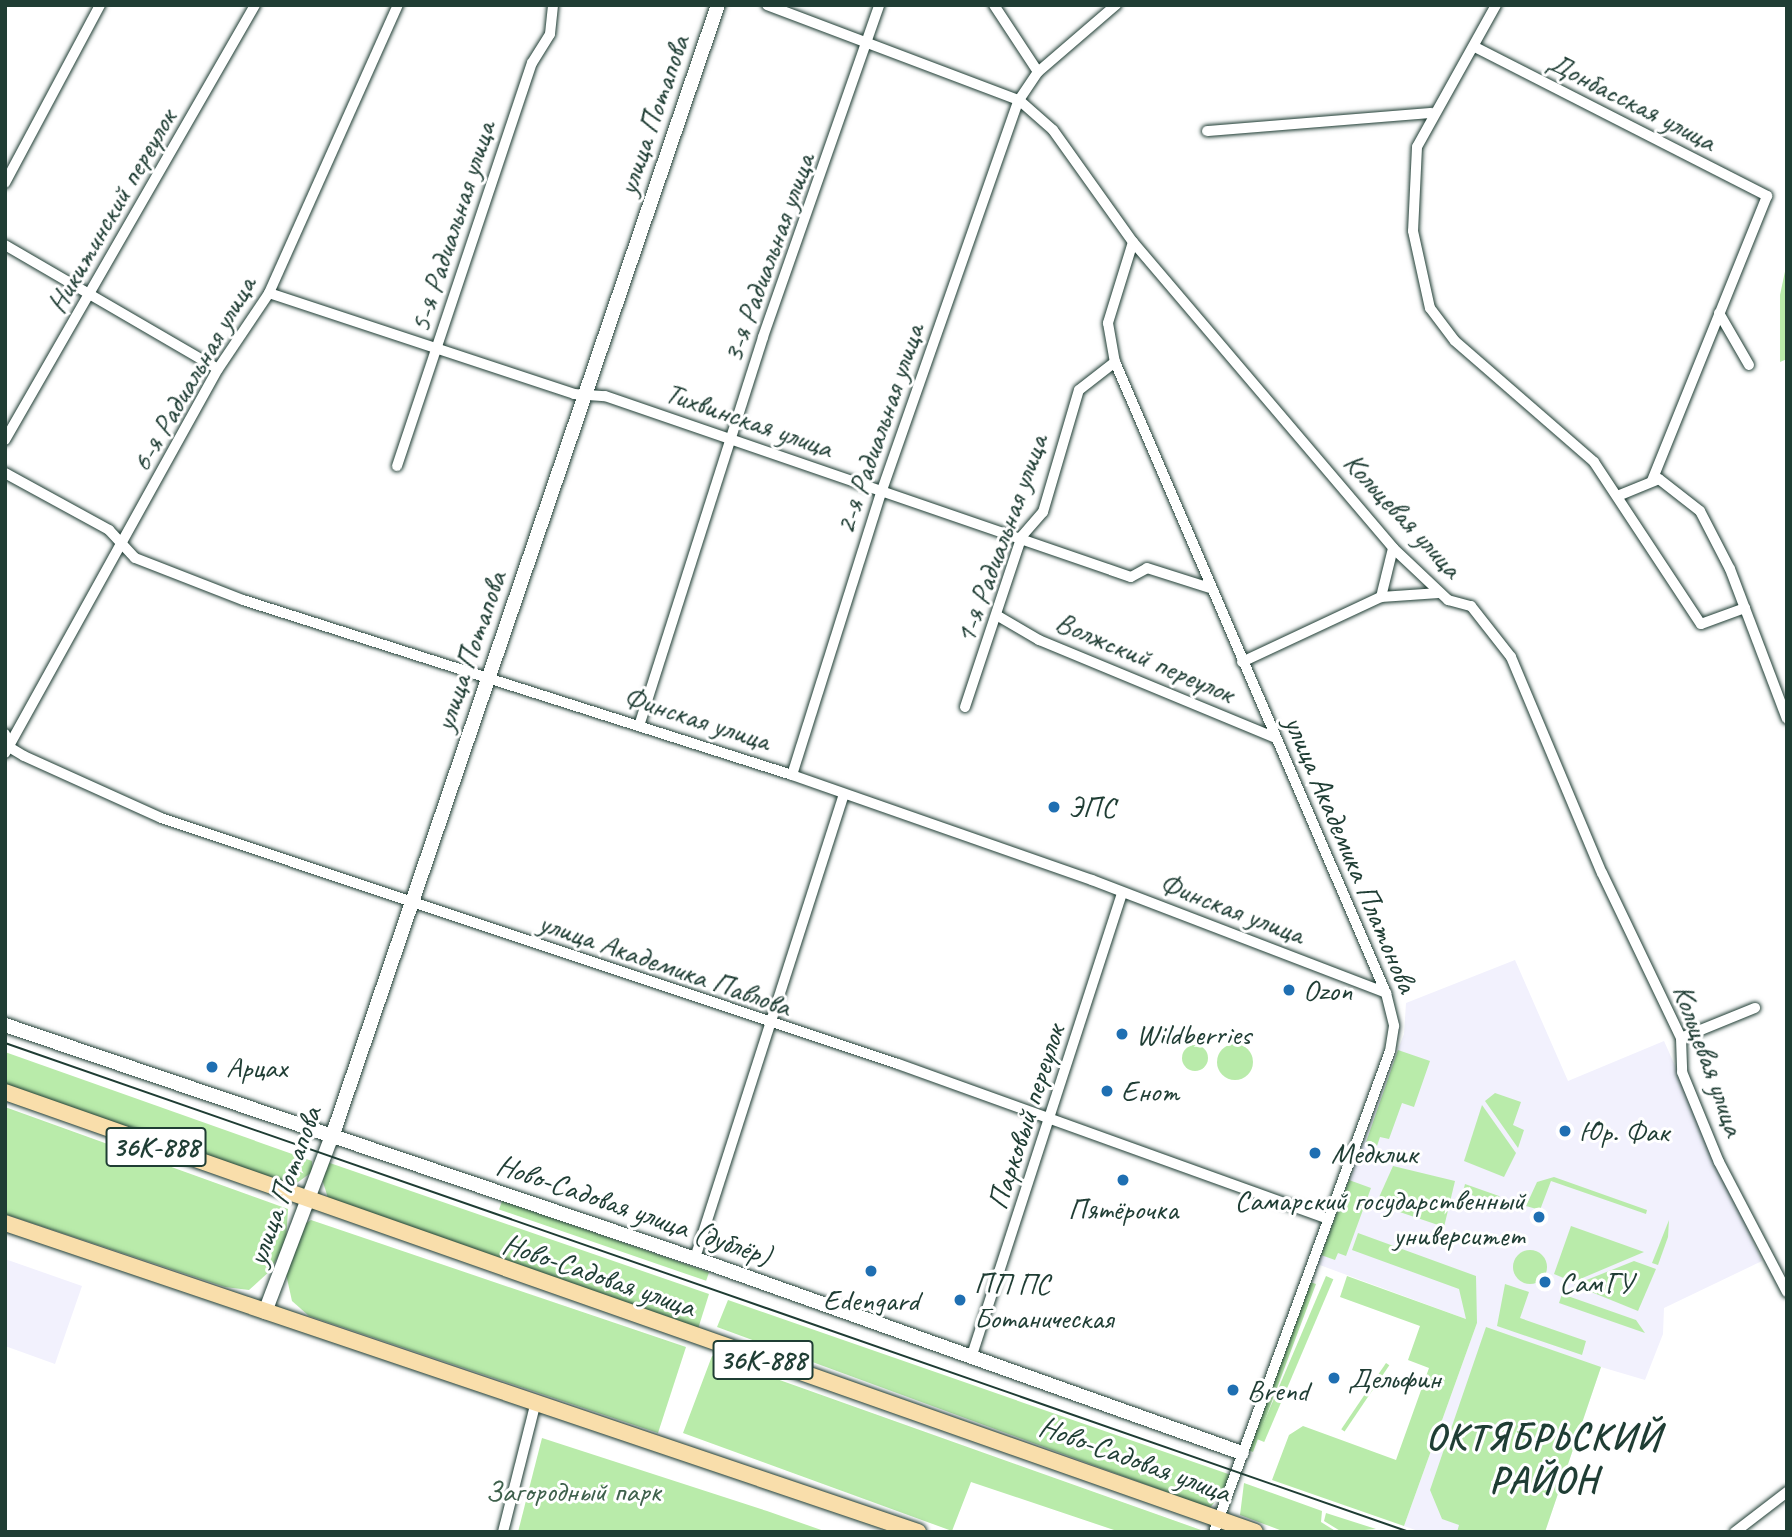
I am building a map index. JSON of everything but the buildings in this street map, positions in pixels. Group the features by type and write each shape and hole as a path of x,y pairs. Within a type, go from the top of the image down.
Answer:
{"main road":[{"name":"Ново-Садовая улица","path":"5,1092 1217,1526 1255,1532"},
{"path":"5,1223 536,1402 886,1527 918,1532"}],"street":[{"path":"5,183 100,5"},
{"name":"Никитинский переулок","path":"5,440 91,295 255,5"},
{"name":"6-я Радиальная улица","path":"7,750 123,549 218,369 269,293 398,5"},
{"name":"5-я Радиальная улица","path":"397,466 532,63 550,34 552,5"},
{"name":"улица Потапова","path":"265,1312 332,1136 718,5"},
{"name":"Кольцевая улица","path":"766,5 869,41 1019,100 1053,130 1133,242 1394,548 1439,593 1471,606 1511,657 1602,873 1681,1038 1682,1072 1714,1149 1787,1292"},
{"name":"3-я Радиальная улица","path":"639,726 879,5"},
{"path":"994,5 1038,72"},
{"path":"1019,100 1038,72 1116,5"},
{"path":"1496,5 1475,47 1431,113 1412,185 1419,274 1430,308 1455,341 1594,462 1620,495 1701,624 1745,608"},
{"name":"Донбасская улица","path":"1475,47 1767,196 1719,313"},
{"name":"2-я Радиальная улица","path":"792,775 881,493 1019,100"},
{"path":"1207,131 1431,113"},
{"name":"улица Академика Платонова","path":"1133,242 1108,323 1115,362 1386,993 1394,1026 1390,1051 1325,1218 1217,1526"},
{"path":"5,245 218,369"},
{"name":"Тихвинская улица","path":"269,293 437,349 732,440 881,493 1021,536 1132,577 1147,568 1210,588"},
{"path":"1652,481 1719,313"},
{"path":"1719,313 1749,365"},
{"name":"1-я Радиальная улица","path":"965,707 998,616 1021,536 1043,512 1079,390 1115,362"},
{"name":"Финская улица","path":"5,472 109,530 123,549 243,600 489,675 792,775 1122,893 1386,993"},
{"path":"1620,495 1652,481 1671,483 1700,512 1745,608 1775,696 1787,719"},
{"path":"1381,597 1394,548"},
{"path":"1242,662 1381,597 1439,593"},
{"name":"Волжский переулок","path":"998,616 1039,640 1276,737"},
{"path":"5,734 7,750"},
{"name":"улица Академика Павлова","path":"7,750 161,818 1325,1218"},
{"path":"695,1258 844,795"},
{"name":"Парковый переулок","path":"972,1355 1052,1122 1122,893"},
{"path":"1681,1038 1755,1008"},
{"name":"Ново-Садовая улица (дублёр)","path":"5,1025 695,1258 1242,1453"},
{"path":"503,1532 536,1402"},
{"path":"1735,1532 1787,1492"}],"shaded area":[{"name":"Самарский государственный университет","path":"1515,960 1568,1081 1664,1041 1762,1261 1664,1308 1663,1334 1645,1380 1601,1367 1545,1532 1421,1532 1404,1526 1477,1323 1317,1264 1404,1034 1406,1003"},
{"path":"5,1259 82,1286 55,1364 5,1346"}],"green space":[{"path":"1787,262 1787,359 1780,362 1780,295"},
{"path":"1235,1044 1247,1050 1253,1062 1247,1074 1235,1080 1223,1074 1217,1062 1223,1050"},
{"path":"1195,1045 1204,1049 1208,1058 1204,1067 1195,1071 1186,1067 1182,1058 1186,1049"},
{"path":"1398,1050 1430,1061 1414,1107 1402,1103 1389,1139 1380,1137 1376,1149 1365,1145"},
{"path":"5,1052 312,1161 312,1172 294,1185 5,1087"},
{"path":"1495,1093 1521,1102 1513,1125 1524,1130 1518,1148 1485,1101"},
{"path":"1482,1105 1516,1153 1504,1177 1464,1161"},
{"path":"5,1107 288,1209 286,1242 270,1271 249,1290 225,1287 5,1214"},
{"path":"327,1162 709,1294 698,1329 328,1198 322,1179"},
{"path":"1393,1166 1455,1181 1444,1227 1376,1204"},
{"path":"1554,1177 1647,1210 1646,1214 1551,1181 1540,1210 1526,1206 1537,1182"},
{"path":"1349,1180 1371,1188 1346,1256 1338,1253 1335,1260 1321,1255"},
{"path":"1465,1184 1499,1196 1506,1207 1463,1192"},
{"path":"502,1201 709,1272 706,1281 499,1210"},
{"path":"311,1220 686,1347 658,1433 309,1316 292,1301 286,1274 297,1229"},
{"path":"1669,1220 1668,1237 1658,1265 1652,1263"},
{"path":"1571,1226 1644,1252 1573,1282 1554,1274"},
{"path":"1358,1233 1476,1276 1477,1323 1404,1526 1272,1480 1289,1435 1303,1426 1396,1460 1429,1368 1408,1360 1420,1326 1340,1297 1347,1276 1466,1319 1459,1289 1352,1250"},
{"path":"1530,1250 1542,1255 1547,1267 1542,1279 1530,1284 1518,1279 1513,1267 1518,1255"},
{"path":"1634,1261 1656,1269 1638,1311 1574,1285"},
{"path":"1326,1276 1333,1279 1264,1442 1257,1439"},
{"path":"1310,1282 1316,1284 1253,1452 1248,1450"},
{"path":"1505,1284 1529,1292 1520,1318 1586,1341 1582,1355 1497,1326"},
{"path":"1562,1294 1636,1320 1645,1333 1559,1303"},
{"path":"728,1300 1234,1476 1210,1508 717,1327"},
{"path":"1486,1327 1601,1367 1545,1532 1457,1532 1459,1525 1442,1519 1430,1490"},
{"path":"712,1356 1201,1530 1120,1532 971,1482 952,1531 683,1433"},
{"path":"1386,1363 1389,1365 1345,1432 1341,1429"},
{"name":"Загородный парк","path":"542,1438 767,1511 827,1532 518,1532"},
{"path":"1244,1483 1322,1511 1321,1522 1337,1532 1285,1532 1240,1515"},
{"path":"1326,1513 1376,1529 1342,1532 1324,1521"}],"tram line":[{"path":"5,1043 1409,1532"}],"place":[{"name":"ЭПС","path":"1054,807"},
{"name":"Ozon","path":"1289,990"},
{"name":"Wildberries","path":"1122,1034"},
{"name":"Арцах","path":"212,1067"},
{"name":"Енот","path":"1107,1091"},
{"name":"Юр. Фак","path":"1565,1131"},
{"name":"Медклик","path":"1315,1153"},
{"name":"Пятёрочка","path":"1123,1180"},
{"name":"Самарский государственный университет","path":"1539,1217"},
{"name":"Edengard","path":"871,1271"},
{"name":"СамГУ","path":"1545,1282"},
{"name":"ПП ПС Ботаническая","path":"960,1300"},
{"name":"Дельфин","path":"1334,1378"},
{"name":"Brend","path":"1233,1390"}],"district":[{"name":"ОКТЯБРЬСКИЙ РАЙОН","path":"1544,1460"}]}
